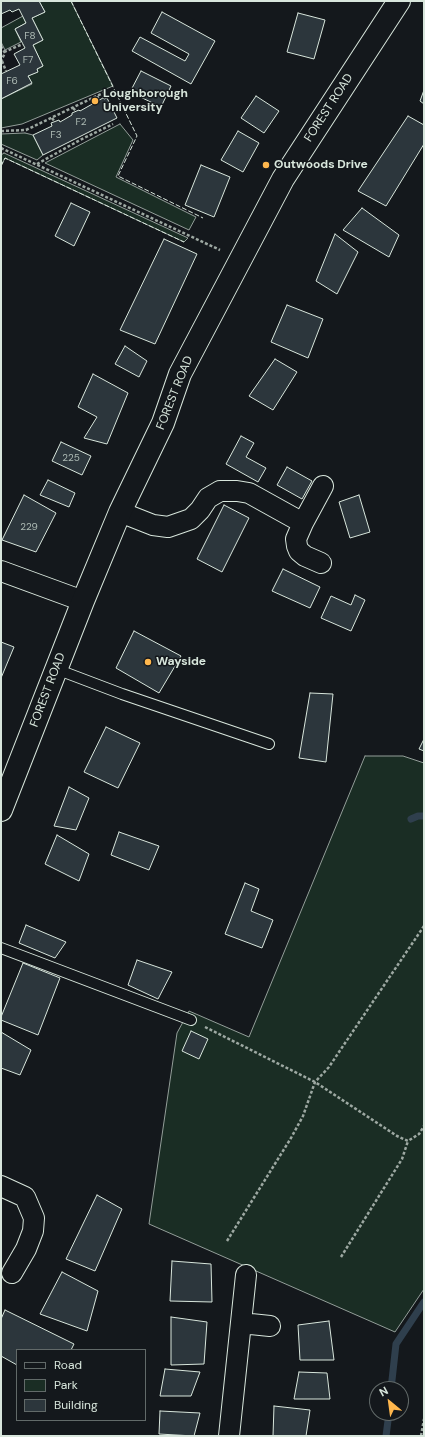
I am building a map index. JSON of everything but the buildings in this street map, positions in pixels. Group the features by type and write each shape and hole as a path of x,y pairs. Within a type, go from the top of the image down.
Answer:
{"street":[{"name":"FOREST ROAD","path":"1,810 83,601 120,512 163,423 180,374 284,179 399,1"},
{"path":"320,563 299,551 296,539 323,486"},
{"path":"120,512 153,525 168,526 191,519 200,510 208,498 220,491 237,491 249,493 303,523"},
{"path":"1,571 83,601"},
{"path":"1,1186 25,1197 34,1218 33,1231 26,1249 12,1273"},
{"path":"229,1436 246,1275"},
{"path":"241,1323 270,1326"}],"lane":[{"path":"56,669 122,694 269,744"},
{"path":"1,948 191,1020"}],"path":[{"path":"4,52 23,44"},
{"path":"1,46 5,53 1,61 6,71"},
{"path":"1,131 26,130 107,91"},
{"path":"97,96 99,100"},
{"path":"73,108 76,111"},
{"path":"52,118 55,122"},
{"path":"37,165 74,143 113,124"},
{"path":"1,148 240,260"},
{"path":"227,1241 294,1133 303,1116 315,1082 336,1057 424,926"},
{"path":"191,1020 315,1082 397,1136 408,1141"},
{"path":"341,1257 402,1159 408,1141 419,1134 424,1126"},
{"path":"421,1436 424,1420"}],"green space":[{"path":"39,1 71,1 113,86 22,124 1,128 1,99 32,84 28,76 37,72 37,69 43,66 33,45 43,40 32,18 45,12"},
{"path":"23,16 26,23 15,29 21,42 5,50 1,42 1,28"},
{"path":"120,124 133,140 116,177 196,217 189,230 45,163"},
{"path":"25,133 33,135 43,155 37,160 1,144 1,134"},
{"path":"4,153 188,238 184,242 5,158 1,166 1,155"},
{"path":"365,756 403,756 424,763 424,1289 395,1332 149,1224 177,1033 189,1011 249,1037"}],"waterway":[{"path":"411,819 418,816 424,816"},
{"path":"392,1381 396,1344 424,1302"},
{"path":"386,1436 388,1421"}],"fence":[{"path":"71,1 137,136 118,176 203,218"},
{"path":"1,166 5,158 184,242"}],"place":[{"name":"Loughborough University","path":"95,101"},
{"name":"Outwoods Drive","path":"266,165"},
{"name":"Wayside","path":"148,662"}]}
